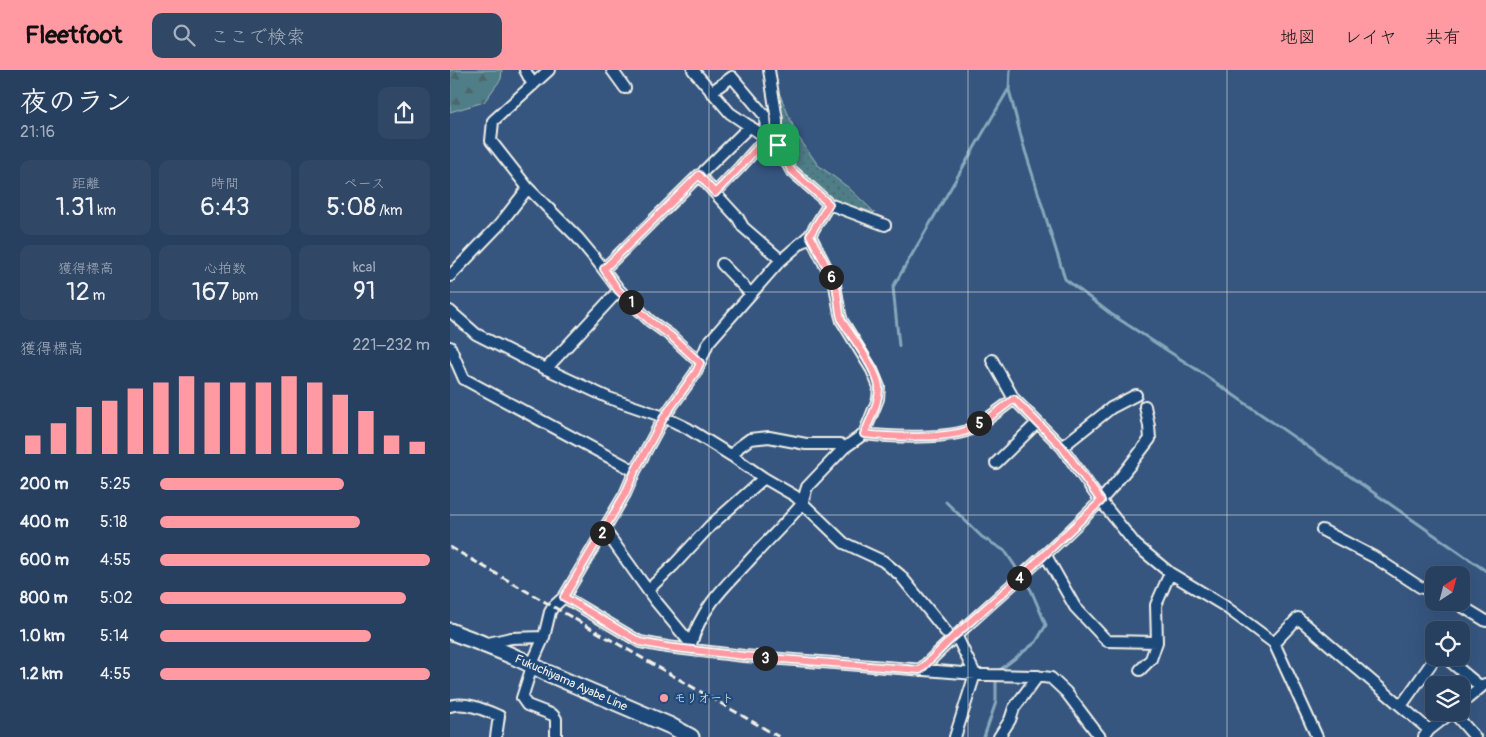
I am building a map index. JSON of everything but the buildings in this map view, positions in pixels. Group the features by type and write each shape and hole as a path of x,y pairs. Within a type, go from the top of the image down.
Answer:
{"main road":[{"name":"Fukuchiyama Ayabe Line","path":"450,631 533,665 544,672 671,726 691,737"}],"street":[{"path":"525,70 533,85"},
{"path":"549,70 494,121 491,141 528,188 578,238 604,269 618,290 650,321 671,336 700,363"},
{"path":"612,70 625,88"},
{"path":"693,70 730,113 778,145"},
{"path":"769,70 777,120 778,145 791,170 829,204 885,225"},
{"path":"711,92 732,77 765,116 766,131 765,137 715,193"},
{"path":"704,172 750,126"},
{"path":"604,269 699,175 738,218 743,227 781,260"},
{"path":"450,276 500,224 528,188"},
{"path":"556,737 556,719 553,715 527,705 522,698 544,637 550,612 564,597 625,494 664,417 696,372 708,343 781,260 810,235 829,204"},
{"path":"691,647 695,630 702,614 719,592 802,504 807,487 844,448 864,434 878,399 879,386 872,370 842,321 836,285 810,235"},
{"path":"722,264 751,294"},
{"path":"546,369 618,290"},
{"path":"450,311 476,334 546,369 609,398 664,417 688,428 795,496 844,543 883,561 900,575 952,638 958,639 975,674 955,737"},
{"path":"450,347 464,379 635,471"},
{"path":"992,360 1014,399 1062,447 1136,545 1170,572 1224,605 1274,643 1317,737"},
{"path":"1062,447 1111,408 1136,395"},
{"path":"864,434 878,436 947,436 971,429 1014,399"},
{"path":"920,670 952,638 1101,501 1150,439 1145,406"},
{"path":"996,462 1037,423"},
{"path":"732,456 739,447 750,439 769,438 806,444 840,444 844,448"},
{"path":"648,590 710,526 764,478"},
{"path":"604,529 691,647"},
{"path":"1322,530 1374,557 1425,588"},
{"path":"1045,554 1075,607 1107,641 1157,642"},
{"path":"1140,670 1151,659 1157,642 1156,605 1170,572"},
{"path":"564,597 640,642 691,647 744,656 994,676 1038,676 1051,678 1066,692 1100,737"},
{"path":"1470,611 1486,621"},
{"path":"1274,643 1298,618 1401,706 1427,734 1442,721"},
{"path":"483,644 511,638 544,637"},
{"path":"1401,706 1429,666"},
{"path":"1457,666 1484,685 1470,697"},
{"path":"998,737 1010,720 1014,708 1038,676"},
{"path":"450,706 455,704 480,708 499,716 496,737"},
{"path":"1460,721 1475,737"}],"green space":[{"path":"450,70 502,70 501,79 484,102 450,112"},
{"path":"772,76 797,135 818,165 849,188 875,213 827,198 791,164 786,153"}],"waterway":[{"path":"1010,70 1009,90 1023,144 1065,279 1111,314 1199,371 1486,571"},
{"path":"899,346 893,287 1008,90"},
{"path":"946,502 982,537 1005,551 1031,590 1046,625 1036,642 996,673 996,702 984,737"}],"railway":[{"path":"450,547 779,737"}],"place":[{"name":"モリオート","path":"664,698"}],"route":[{"path":"766,138 778,145 791,170 829,204 810,235 836,285 842,321 872,370 879,386 878,399 864,434 878,436 947,436 971,429 1014,399 1062,447 1101,501 1022,576 952,638 920,670 744,656 640,642 564,597 625,494 664,417 696,372 700,363 671,336 650,321 618,290 604,269 699,175 715,193 766,138"}]}
